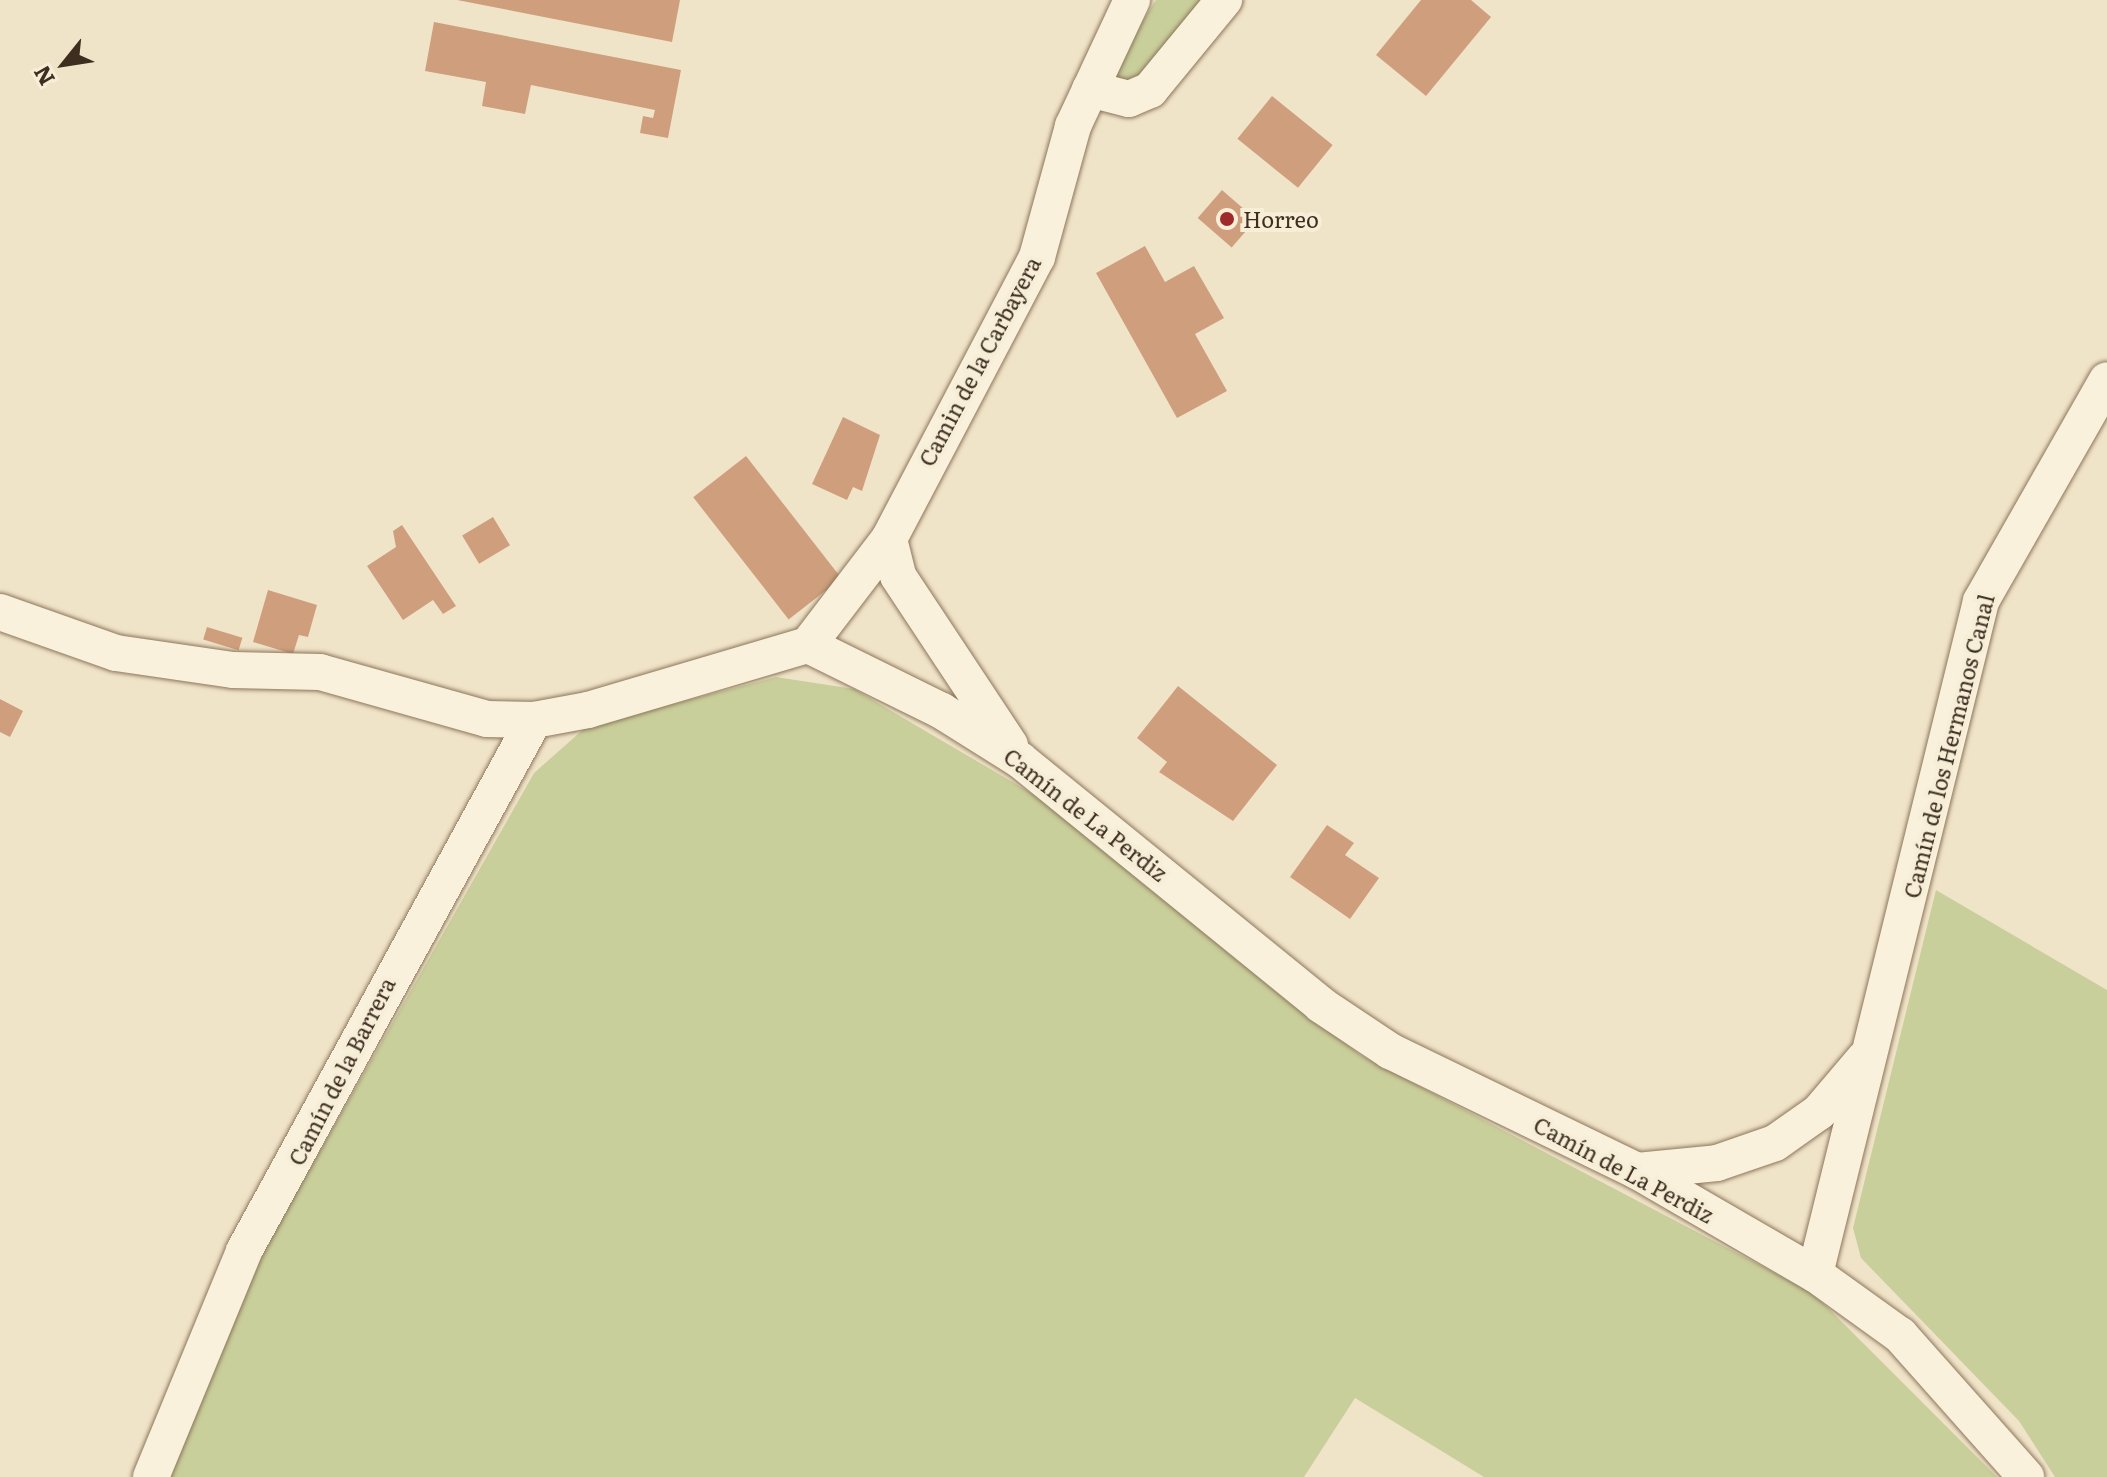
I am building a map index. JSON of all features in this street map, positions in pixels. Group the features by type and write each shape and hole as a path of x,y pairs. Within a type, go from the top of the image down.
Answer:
{"street":[{"name":"Camin de la Carbayera","path":"808,645 889,539 1037,257 1090,89 1132,0"},
{"path":"1090,89 1129,99 1150,90 1224,0"},
{"name":"Camín de los Hermanos Canal","path":"1815,1274 1981,601 2107,380"},
{"path":"889,539 898,576 1020,760"},
{"path":"6,624 116,653 233,670 320,672 487,719 534,720 808,645"},
{"name":"Camín de La Perdiz","path":"808,645 942,711 1020,760 1321,1005 1390,1051 1637,1171 1815,1274 1900,1335 2026,1477"},
{"name":"Camín de la Barrera","path":"151,1477 244,1251 534,720"},
{"name":"Camín de los Hermanos Canal","path":"1637,1171 1717,1163 1775,1143 1819,1112 1873,1044"}],"green space":[{"path":"1156,0 1205,0 1139,81 1116,80 1116,63"},
{"path":"776,677 854,689 1043,800 1360,1055 1813,1293 1997,1477 1484,1477 1355,1398 1304,1477 172,1477 167,1473 247,1280 534,773 586,727"},
{"path":"1936,890 2107,990 2107,1477 2055,1477 2019,1421 1861,1258 1853,1228"}],"building":[{"path":"457,0 680,0 672,42"},
{"path":"1421,0 1471,0 1491,17 1426,96 1376,55"},
{"path":"434,22 681,70 668,138 640,133 643,116 653,118 655,110 531,85 525,114 482,106 486,82 425,71"},
{"path":"1272,96 1333,145 1298,188 1237,139"},
{"name":"Horreo","path":"1222,190 1256,220 1232,247 1198,218"},
{"path":"1145,246 1165,282 1194,266 1224,318 1195,334 1227,391 1177,418 1096,273"},
{"path":"843,417 880,435 862,491 853,487 847,500 812,484"},
{"path":"746,456 841,578 789,619 693,497"},
{"path":"493,517 510,545 479,564 462,536"},
{"path":"402,525 456,606 443,614 433,600 403,620 367,566 396,547 393,531"},
{"path":"268,590 317,605 308,637 299,635 293,654 253,642"},
{"path":"207,627 242,638 239,650 203,639"},
{"path":"1178,686 1277,765 1233,821 1159,772 1167,762 1137,738"},
{"path":"0,699 23,711 10,737 0,732"},
{"path":"1327,825 1354,843 1345,855 1379,878 1350,919 1290,877"}],"place":[{"name":"Horreo","path":"1227,219"}]}
